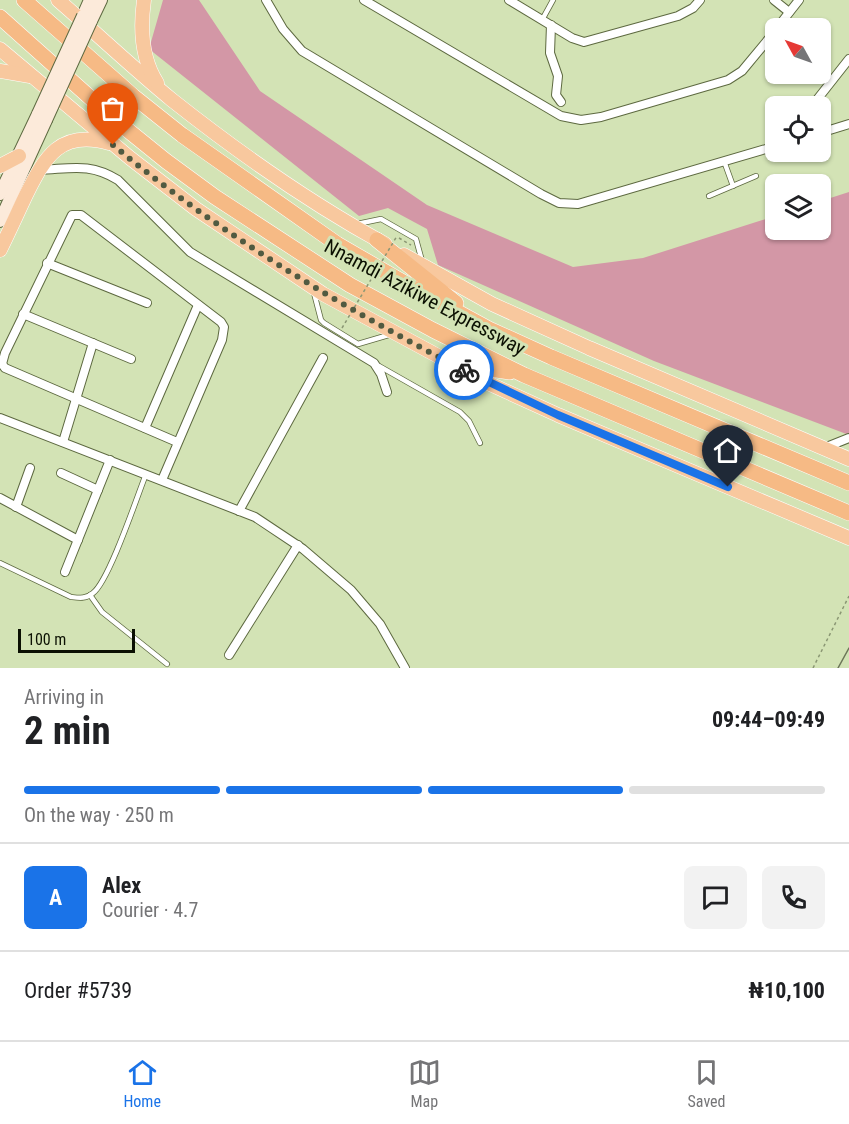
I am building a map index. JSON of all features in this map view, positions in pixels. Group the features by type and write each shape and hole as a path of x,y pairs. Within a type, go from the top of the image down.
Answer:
{"highway":[{"name":"Nnamdi Azikiwe Expressway","path":"24,0 133,96 182,135 337,244 489,330 849,483"},
{"name":"Nnamdi Azikiwe Expressway","path":"58,0 163,92 235,147 351,225 503,309 849,459"},
{"path":"144,0 140,27 148,69 163,92"},
{"name":"Nnamdi Azikiwe Expressway","path":"0,17 114,119 215,197 350,285 433,330 524,375 849,513"},
{"path":"0,49 113,145 196,209 313,287 450,363 558,415 847,537"},
{"path":"0,71 33,77"},
{"path":"0,250 38,171 58,147 66,142 82,139 98,140 113,145"},
{"path":"0,166 19,156"},
{"path":"377,240 489,330"},
{"path":"450,363 524,375"}],"main road":[{"path":"87,18 90,0"},
{"path":"0,221 42,117 87,18 101,0"},
{"path":"0,194 42,117"}],"street":[{"path":"266,0 283,29 302,51 559,203 578,204 765,149"},
{"path":"364,0 561,116 572,120 601,117 728,80 742,71 765,43"},
{"path":"509,0 579,41 591,41 678,16 693,8 700,0"},
{"path":"774,0 789,12"},
{"path":"784,18 800,0"},
{"path":"551,25 550,54 558,76 556,94 561,102"},
{"path":"820,96 849,59"},
{"path":"831,130 849,124"},
{"path":"38,171 76,167 104,171 131,192 190,252 374,363 381,374 387,392"},
{"path":"162,480 224,332 221,322 81,215 72,215 23,314 2,364 5,368 177,442"},
{"path":"47,263 147,303"},
{"path":"146,428 198,305"},
{"path":"23,314 131,359"},
{"path":"63,442 93,343"},
{"path":"239,511 323,358"},
{"path":"0,418 255,517 298,545 351,590 380,624 405,668"},
{"path":"823,448 849,438"},
{"path":"65,572 110,460"},
{"path":"16,507 30,468"},
{"path":"61,473 98,490"},
{"path":"0,498 78,540"},
{"path":"229,655 298,545"}],"lane":[{"path":"542,20 553,0"},
{"path":"724,161 733,186"},
{"path":"709,196 756,176"},
{"path":"351,225 379,219 416,239 424,266"},
{"path":"313,287 321,320 358,344 394,333"},
{"path":"374,363 460,412 469,421 480,443"},
{"path":"0,563 71,597 83,599 90,596 96,591 107,572 146,474"},
{"path":"90,596 102,612 167,664"}],"path":[{"path":"342,328 397,236"},
{"path":"813,668 849,596"}],"shaded area":[{"path":"163,0 199,0 260,91 427,205 573,267 643,258 765,219 765,240 831,240 831,198 849,192 849,435 654,361 438,265 427,229 388,208 359,216 149,49"}],"tram line":[{"path":"838,668 849,648"}],"way so far":[{"path":"113,145 196,209 323,294 464,370"}],"route":[{"path":"464,370 558,415 728,487"}]}
